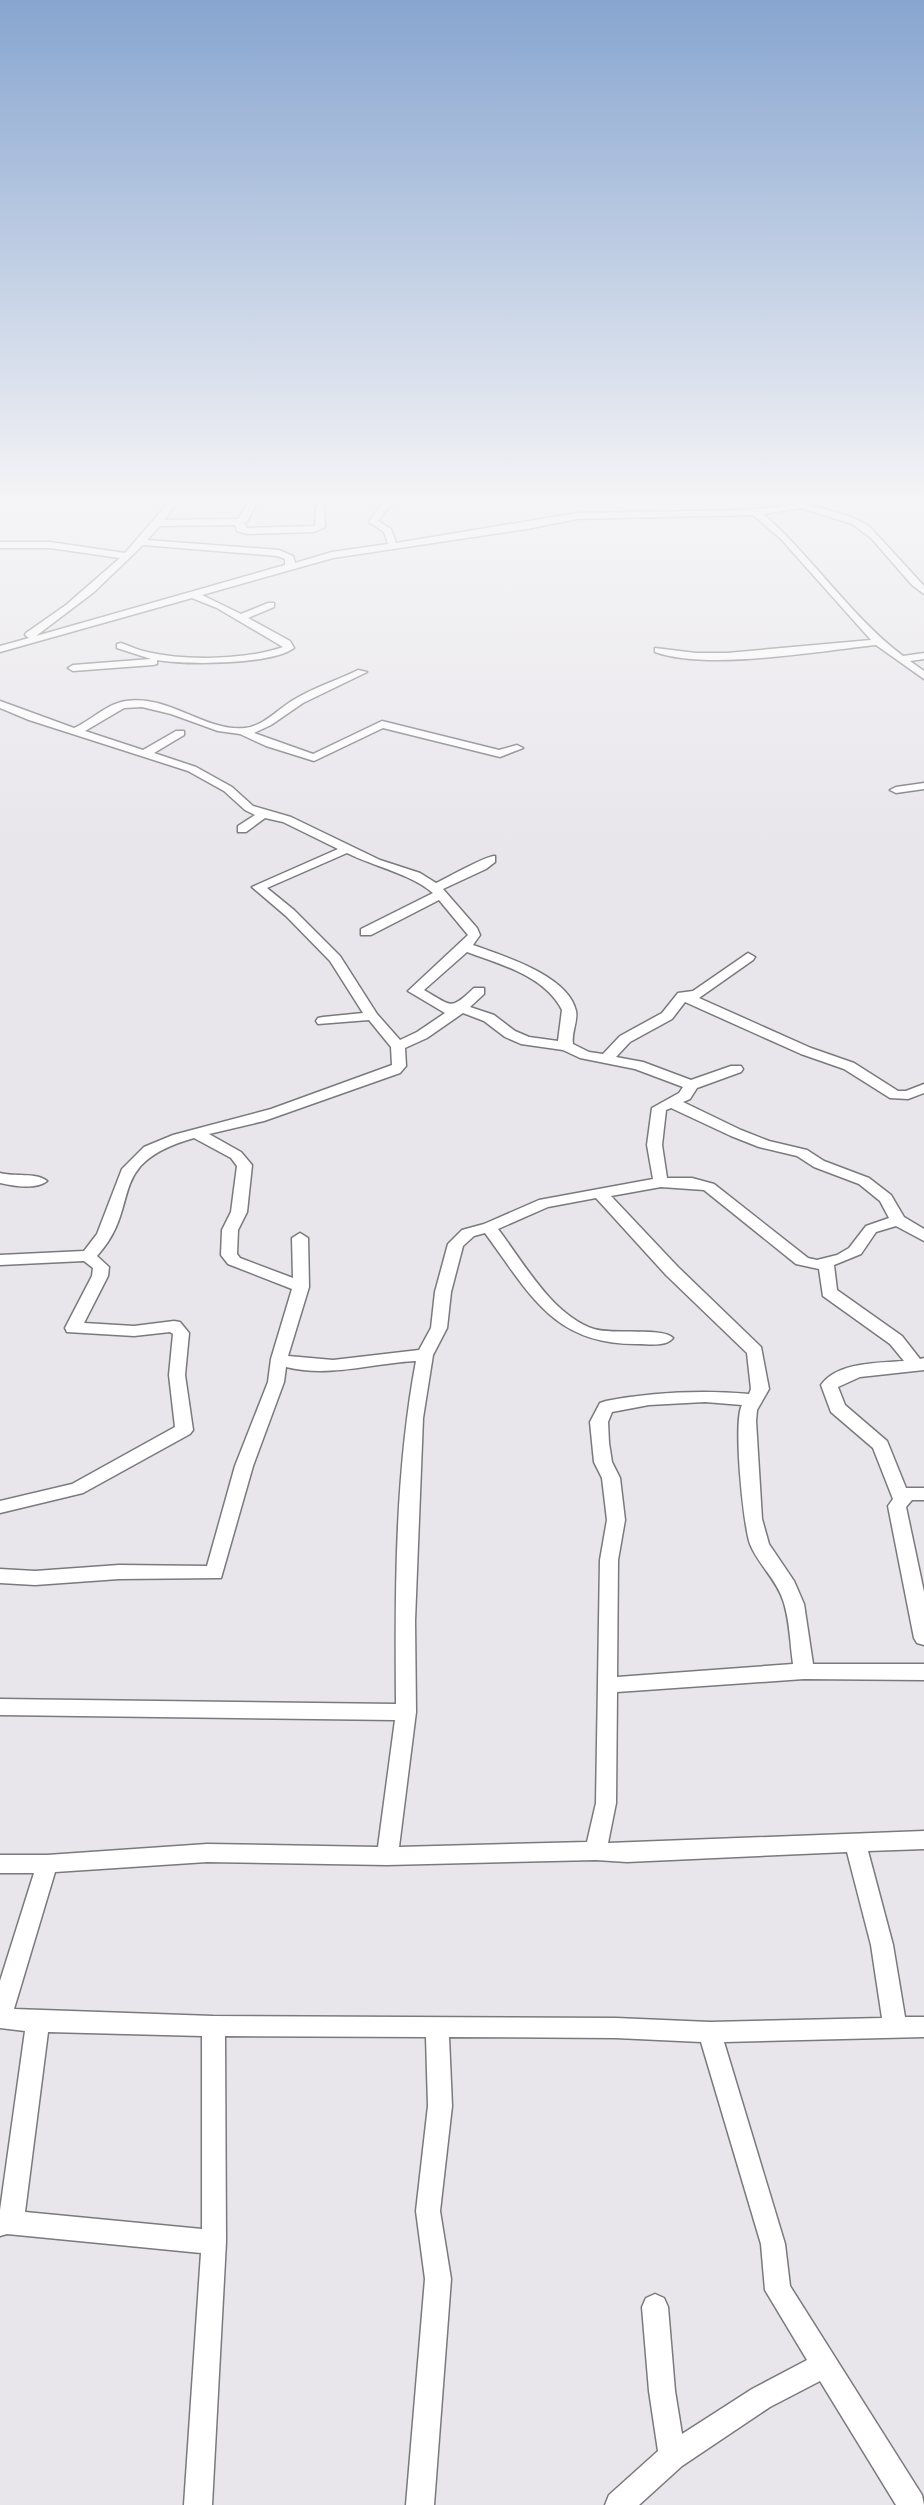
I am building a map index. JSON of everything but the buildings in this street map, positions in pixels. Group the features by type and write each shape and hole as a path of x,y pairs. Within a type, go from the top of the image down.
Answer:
{"street":[{"path":"14,645 61,613"},
{"path":"0,649 126,613"},
{"path":"73,668 264,655 289,648 286,643 233,613"},
{"path":"242,617 253,613"},
{"path":"852,613 878,642 924,676"},
{"path":"659,650 665,655 691,657 878,642"},
{"path":"121,646 138,654 176,660"},
{"path":"901,659 924,656"},
{"path":"241,731 257,727 299,701 362,672"},
{"path":"75,731 123,704 134,703 173,709 314,758 382,724 500,754 517,748"},
{"path":"0,704 24,715 192,769 210,778 249,808 263,814 287,818 347,849 416,876 437,891 471,928 474,935 465,947 415,991 447,1009 461,1008 489,1018 510,1034 526,1041 566,1046 585,1055 638,1065 691,1085 736,1069"},
{"path":"144,754 180,733"},
{"path":"896,790 924,786"},
{"path":"242,829 263,814"},
{"path":"0,1260 88,1256 94,1251 111,1221 119,1189 134,1162 149,1149 258,1118 346,1089 399,1066 398,1045 372,1016 335,959 290,913 258,887 347,849"},
{"path":"366,932 491,859"},
{"path":"465,947 503,961 556,988 569,1009 570,1020 564,1030 566,1046"},
{"path":"607,1058 625,1039 667,1016 683,996 696,995 748,957"},
{"path":"398,1045 422,1035 461,1008 479,991"},
{"path":"683,996 806,1051 849,1066 895,1095 908,1095 924,1088"},
{"path":"323,1021 372,1016"},
{"path":"661,1182 654,1157 654,1122 659,1108 685,1096 691,1085"},
{"path":"673,1103 736,1133 764,1144 802,1153 819,1164 864,1181 886,1198 898,1220 924,1236"},
{"path":"197,1134 245,1164 239,1212 230,1230 229,1255 234,1261 301,1287"},
{"path":"0,1178 39,1181"},
{"path":"387,1856 406,1712 405,1621 414,1418 425,1355 439,1328 443,1292 456,1244 468,1233 489,1227 544,1203 661,1182 692,1182 709,1187 802,1261 817,1265 826,1264 855,1251 871,1229 898,1220"},
{"path":"599,1192 672,1271 755,1351 760,1389 748,1409 747,1421 753,1519 760,1545 787,1586 794,1604 804,1671"},
{"path":"489,1227 550,1304 579,1329 600,1335 665,1338"},
{"path":"0,1576 35,1578 119,1572 214,1573 244,1466 274,1390 279,1359 301,1287 300,1238"},
{"path":"0,1507 78,1489 184,1430 177,1375 181,1333 174,1326 134,1331 73,1328 100,1276 101,1267 88,1256"},
{"path":"826,1264 829,1292 897,1340 920,1365"},
{"path":"279,1359 296,1363 355,1365 406,1355 425,1355"},
{"path":"901,1498 881,1446 837,1408 829,1385 838,1377 851,1373 920,1365"},
{"path":"596,1851 606,1803 609,1560 616,1520 611,1478 603,1462 599,1422 606,1407 649,1399 705,1396 755,1400"},
{"path":"924,1494 907,1494 897,1506 924,1638"},
{"path":"606,1685 804,1671 924,1672"},
{"path":"0,1707 406,1712"},
{"path":"0,1864 47,1864 207,1853 387,1856 596,1851 626,1853 924,1840"},
{"path":"855,1842 882,1945 895,2027"},
{"path":"47,1864 0,2018 38,2022 213,2026 616,2028 710,2032 924,2027"},
{"path":"3,2223 15,2210 38,2022"},
{"path":"198,2505 214,2242 213,2026"},
{"path":"420,2505 438,2279 428,2211 440,2106 437,2028"},
{"path":"710,2032 773,2244 778,2290 912,2505"},
{"path":"3,2223 214,2242"},
{"path":"655,2307 662,2391 672,2456"},
{"path":"619,2505 672,2456 761,2398 823,2365"}]}
